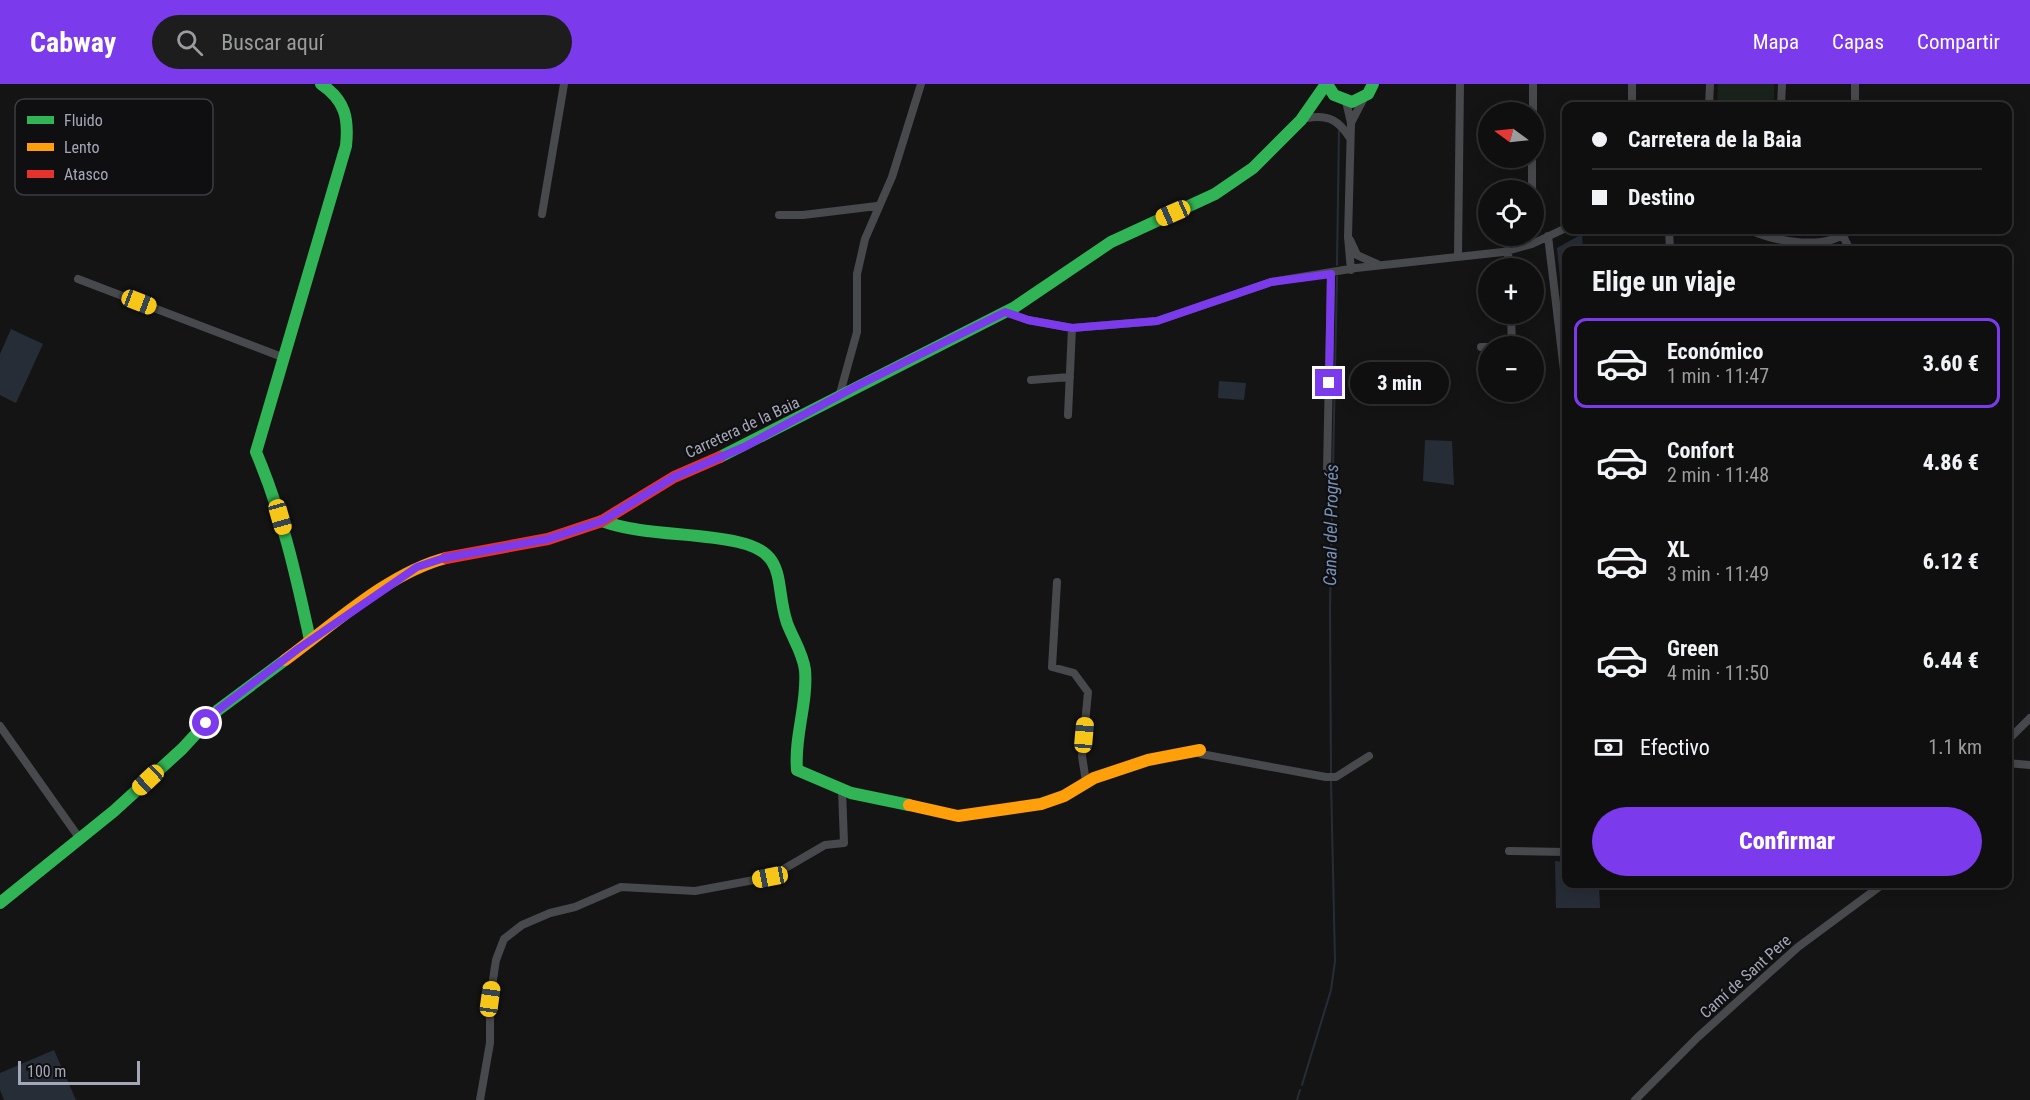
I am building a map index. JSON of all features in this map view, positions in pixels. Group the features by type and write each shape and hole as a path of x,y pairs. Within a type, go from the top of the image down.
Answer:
{"main road":[{"path":"310,640 293,561 274,495 256,452 282,357 346,146 350,120 336,93 321,84"},
{"path":"1327,84 1334,95 1342,100"},
{"name":"Carretera de la Baia","path":"1304,119 1327,84"},
{"path":"1365,96 1373,84"},
{"name":"Carretera de la Baia","path":"0,903 80,839 182,749 218,710 310,640 417,567 444,558 548,539 602,521 674,477 744,447 1005,312 1111,242 1215,194 1253,168 1318,108 1342,100 1358,101 1365,96"},
{"path":"602,521 619,527 741,542 766,552 776,568 787,621 802,653 805,672 795,750 797,770 842,790 958,816 996,808 1041,804 1064,796 1086,783 1148,760 1200,752"}],"street":[{"path":"543,214 564,84"},
{"path":"839,397 857,332 857,274 877,206 892,177 921,84"},
{"path":"1458,256 1460,84"},
{"path":"1533,84 1533,102"},
{"path":"1632,84 1632,102"},
{"path":"1709,102 1710,84"},
{"path":"1781,102 1782,84"},
{"path":"1855,84 1855,102"},
{"path":"1353,269 1348,237 1351,123 1365,96"},
{"path":"1342,100 1351,123"},
{"path":"1304,119 1329,117 1342,125 1350,138"},
{"path":"779,215 803,215 877,206"},
{"path":"1544,237 1562,230"},
{"path":"1776,234 1821,241 1845,234"},
{"path":"1548,236 1562,353"},
{"path":"1843,236 1848,246"},
{"path":"1348,237 1357,255 1383,265"},
{"path":"1005,312 1028,320 1072,328 1157,321 1271,282 1383,265 1508,251 1519,246"},
{"path":"1508,251 1508,258"},
{"path":"1327,470 1331,274"},
{"path":"78,279 282,357"},
{"path":"1068,415 1072,328"},
{"path":"1031,380 1070,377"},
{"path":"1057,582 1052,667 1074,673 1088,692 1082,756 1086,783"},
{"path":"2012,736 2030,718"},
{"path":"0,726 80,839"},
{"path":"1200,752 1326,777 1336,777 1369,756"},
{"path":"2012,763 2030,765"},
{"path":"480,1100 490,1043 490,999 496,960 504,939 522,925 550,913 574,907 621,887 695,891 770,877 825,845 844,843 842,790"},
{"path":"1509,851 1562,852"},
{"name":"Camí de Sant Pere","path":"1635,1100 1698,1037 1798,947 1878,888"}],"shaded area":[{"path":"1718,84 1774,84 1774,102 1717,102"},
{"path":"1582,234 1583,246 1562,246 1562,300 1557,248"},
{"path":"11,329 43,344 16,403 0,395 0,354"},
{"path":"1219,381 1246,383 1244,400 1218,398"},
{"path":"1425,440 1452,441 1454,485 1423,481"},
{"path":"1555,861 1562,862 1562,888 1599,888 1600,908 1556,908"},
{"path":"54,1050 76,1100 4,1100 0,1090 0,1073"}],"waterway":[{"path":"1337,265 1339,130"},
{"name":"Canal del Progrés","path":"1331,773 1330,608 1337,277"},
{"name":"Canal del Progrés","path":"1302,1085 1331,990 1335,961 1331,781"},
{"name":"Canal del Progrés","path":"1297,1100 1300,1090"}],"traffic: fast":[{"path":"310,640 281,521 256,452 346,146 347,127 344,110 335,96 321,84"},
{"path":"720,457 1015,307 1111,242 1215,194 1253,168 1301,120 1326,84"},
{"path":"1327,84 1334,95 1352,102 1368,94 1373,84"},
{"path":"602,521 652,532 738,542 754,547 765,554 777,572 783,609 805,670 805,695 797,745 797,770 851,793 909,805"},
{"path":"0,903 114,811 182,749 218,710 285,660"}],"traffic: slow":[{"path":"285,660 382,588 424,565 446,558"},
{"path":"909,805 958,816 1041,804 1064,796 1094,778 1148,760 1200,750"}],"traffic: jam":[{"path":"446,558 548,539 602,521 674,477 720,457"}],"route":[{"path":"206,723 218,710 298,649 417,567 444,558 548,539 602,521 674,477 744,447 855,387 938,348 1005,312 1028,320 1072,328 1124,325 1157,321 1271,282 1331,274 1329,383"}]}
